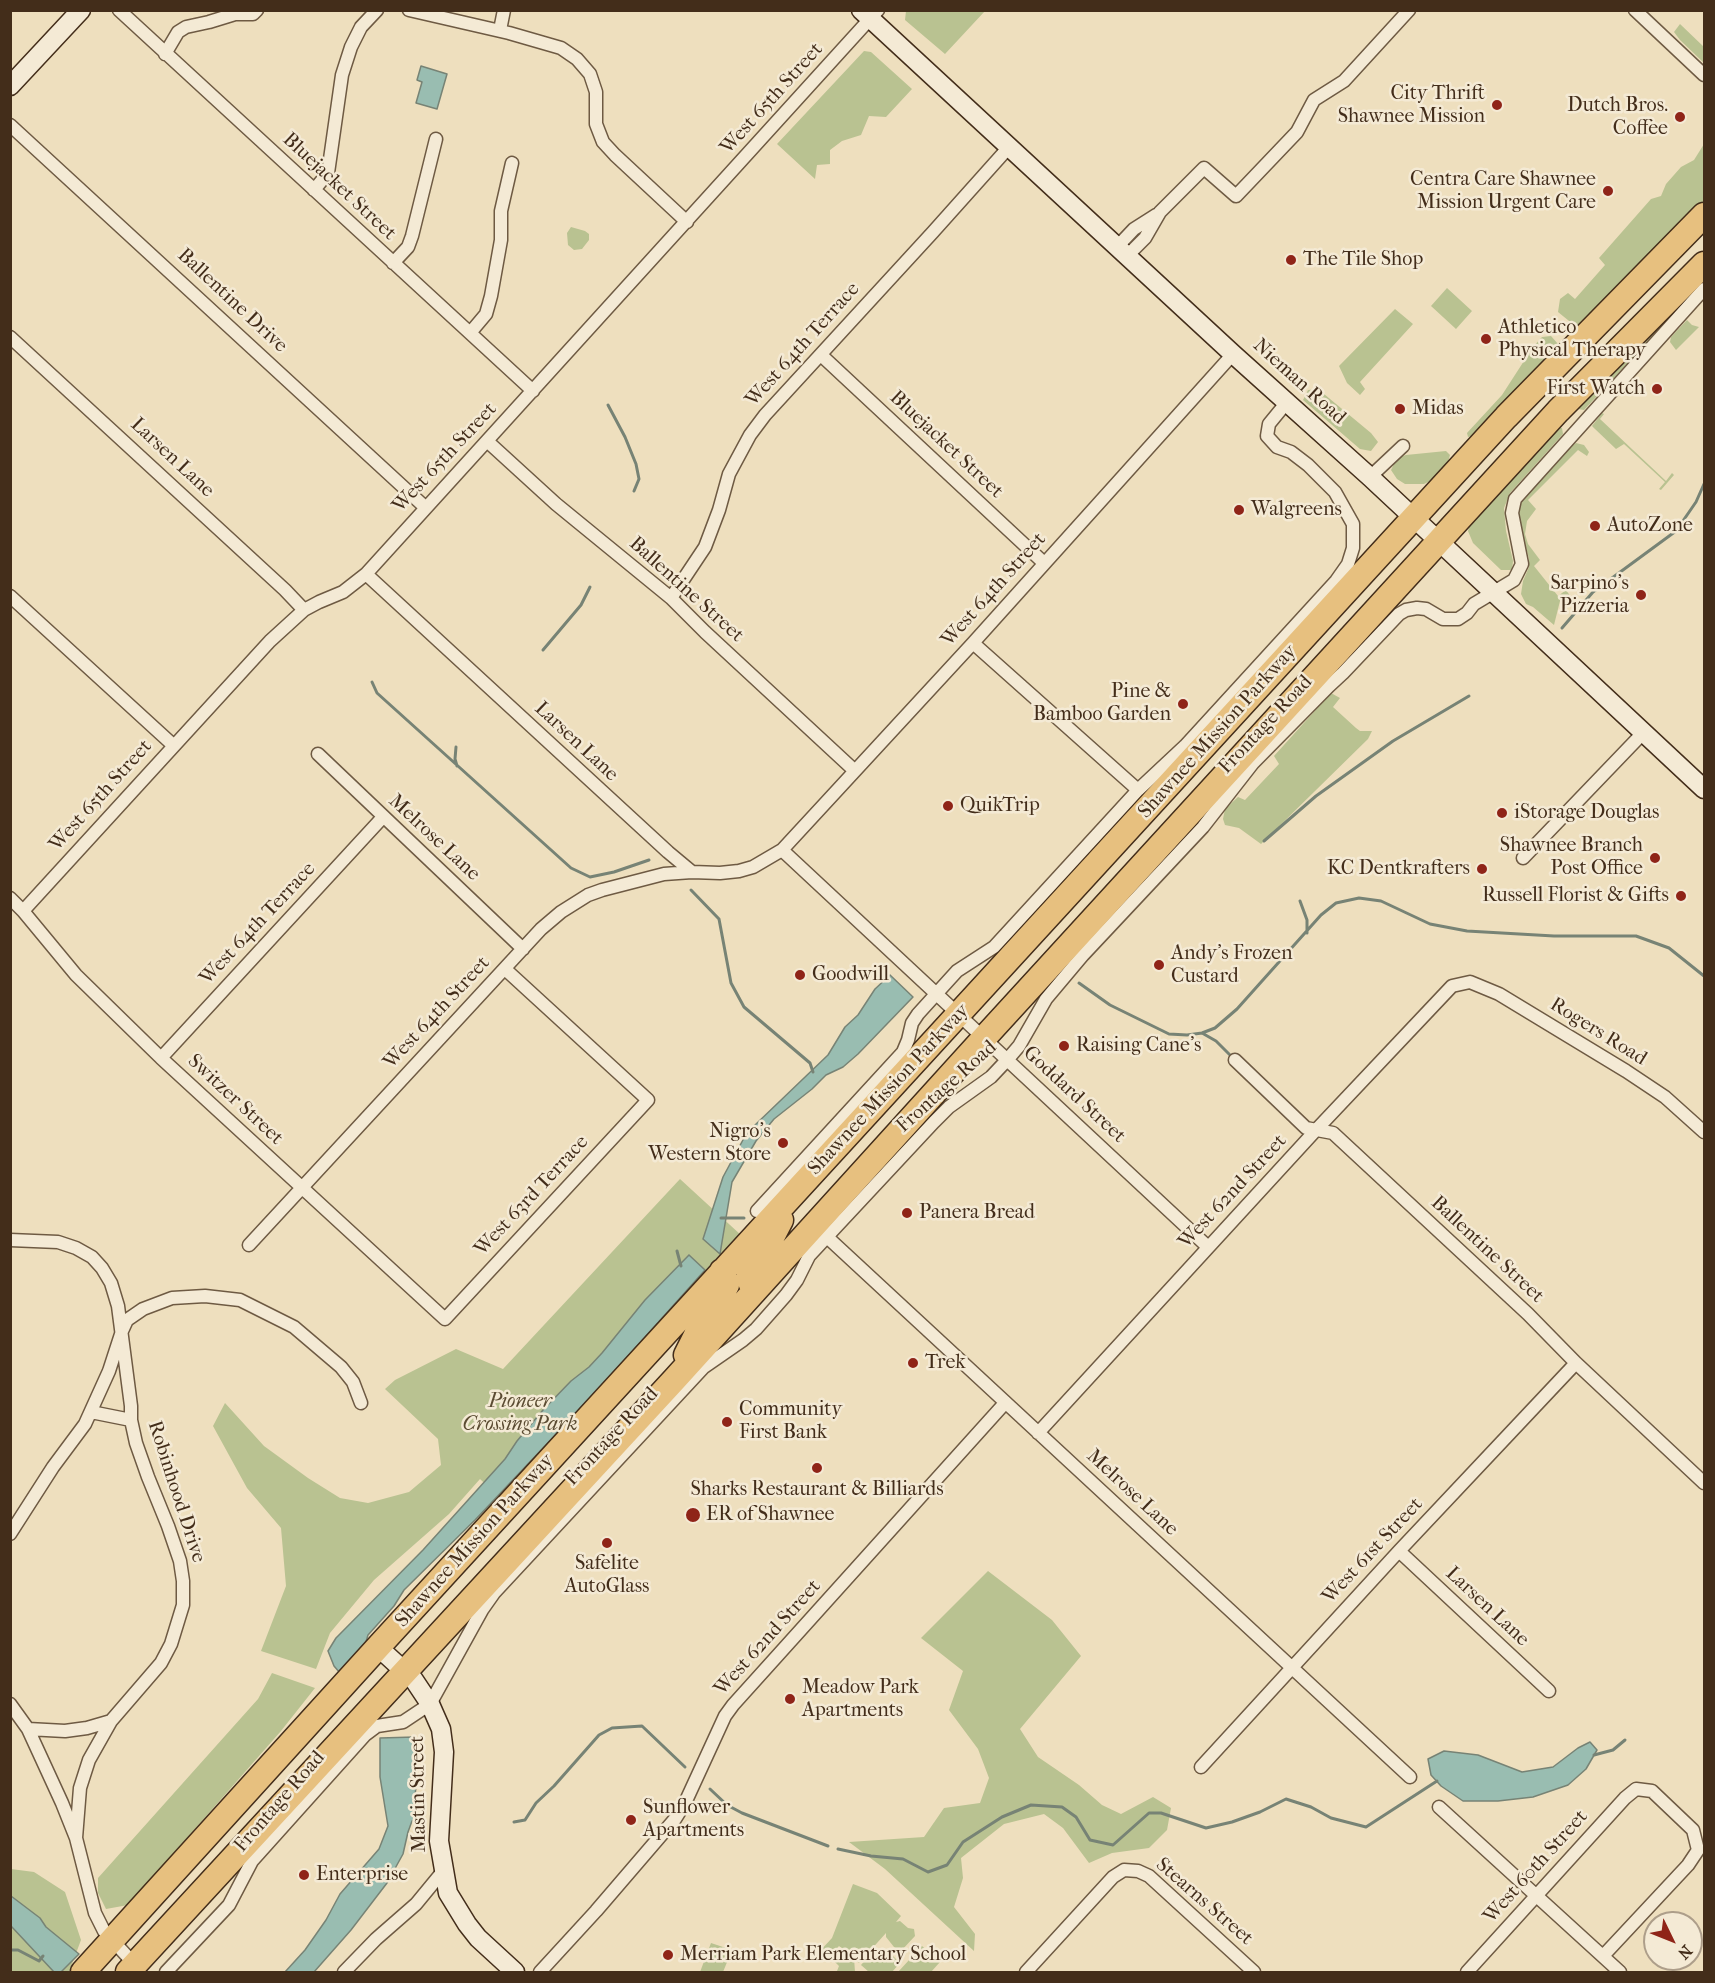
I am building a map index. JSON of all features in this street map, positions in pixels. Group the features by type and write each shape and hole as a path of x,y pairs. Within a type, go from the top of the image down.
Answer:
{"highway":[{"name":"Shawnee Mission Parkway","path":"83,1972 722,1271 1506,417 1704,216"},
{"name":"Shawnee Mission Parkway","path":"135,1970 1438,542 1568,420 1704,264"},
{"path":"754,1291 748,1277 756,1261 765,1251 794,1193"},
{"path":"746,1245 750,1227 758,1211"},
{"path":"674,1380 704,1319 718,1303 727,1285 722,1271"}],"main road":[{"path":"10,86 75,13"},
{"name":"Nieman Road","path":"870,13 1008,147 1370,477 1704,789"},
{"name":"Mastin Street","path":"378,1647 414,1680 430,1704 441,1729 444,1752 439,1841 448,1893 478,1938 515,1972"}],"street":[{"name":"Bluejacket Street","path":"119,10 533,391"},
{"path":"165,54 178,32 186,27 235,14 253,14 257,10"},
{"path":"314,190 328,173 342,75 351,47 361,27 377,10"},
{"path":"409,10 500,30 561,48 577,59 591,74 596,92 596,124 603,142 615,156 687,222"},
{"path":"500,30 504,10"},
{"path":"1122,251 1145,238 1160,212 1204,168 1236,196 1297,132 1314,100 1344,81 1409,10"},
{"path":"1635,10 1704,75"},
{"name":"West 65th Street","path":"23,911 270,641 304,610 343,592 366,574 687,222 870,13"},
{"name":"Ballentine Drive","path":"10,125 426,508"},
{"path":"393,263 408,247 412,236 436,139"},
{"name":"West 64th Terrace","path":"671,598 705,547 729,474 750,435 1008,147"},
{"path":"470,333 486,314 491,296 501,240 501,211 512,163"},
{"name":"Frontage Road","path":"166,1972 229,1905 252,1861 261,1850 365,1735 377,1726 403,1722 430,1704 482,1610 494,1593 704,1367 743,1340 774,1309 797,1280 809,1256 826,1236 948,1107 991,1077 1019,1047 1046,999 1203,827 1253,763 1343,673 1390,622 1406,610 1426,609 1443,619 1458,619 1474,604 1514,580 1522,564 1512,513 1515,499 1568,420 1704,289"},
{"name":"Larsen Lane","path":"10,337 304,610"},
{"name":"West 64th Street","path":"782,850 973,643 1233,354"},
{"name":"Bluejacket Street","path":"820,355 1044,563"},
{"path":"758,1211 903,1052 912,1023 918,1014 957,971 994,947 1138,790 1185,746 1328,591 1348,564 1355,534 1353,524 1343,504 1335,492 1308,465 1291,452 1277,447 1267,436 1269,424 1287,402"},
{"name":"Ballentine Street","path":"487,441 556,504 671,598 855,771"},
{"path":"1370,477 1402,446"},
{"name":"Larsen Lane","path":"366,574 692,872"},
{"path":"10,596 173,745"},
{"path":"973,643 1138,790"},
{"path":"1523,858 1643,733"},
{"name":"Melrose Lane","path":"318,754 524,949"},
{"name":"West 64th Terrace","path":"161,1058 383,817"},
{"path":"692,872 739,871 753,867 782,850"},
{"name":"Goddard Street","path":"782,850 1208,1247"},
{"name":"West 64th Street","path":"249,1245 505,969 561,912 588,895 664,874 692,872"},
{"name":"Switzer Street","path":"10,898 76,975 161,1058 445,1319"},
{"name":"West 63rd Terrace","path":"445,1319 648,1100 505,969"},
{"name":"West 62nd Street","path":"1038,1433 1442,995 1452,986 1461,983"},
{"name":"Rogers Road","path":"1461,983 1477,984 1499,994 1617,1065 1665,1097 1704,1132"},
{"name":"Ballentine Street","path":"1235,1060 1306,1128 1333,1133 1704,1482"},
{"name":"Melrose Lane","path":"826,1236 1410,1777"},
{"name":"Robinhood Drive","path":"10,1240 58,1242 76,1248 92,1257 102,1268 111,1284 118,1306 122,1331 131,1420 136,1443 180,1561 183,1581 183,1605 171,1644 161,1663 111,1721 89,1760 80,1788 76,1838"},
{"path":"754,1291 774,1309"},
{"path":"10,1534 53,1467 85,1424 109,1371 127,1320 142,1309 172,1298 205,1296 240,1300 294,1327 310,1339 341,1367 353,1382 361,1403"},
{"name":"West 61st Street","path":"1202,1767 1399,1551 1576,1363"},
{"name":"West 62nd Street","path":"540,1972 675,1819 685,1803 725,1716 733,1705 1005,1403"},
{"path":"91,1412 131,1420"},
{"name":"Larsen Lane","path":"1399,1551 1549,1691"},
{"name":"Robinhood Drive","path":"10,1704 28,1729 50,1774 76,1838 95,1913 104,1931 135,1970"},
{"path":"28,1729 65,1731 111,1721"},
{"name":"West 60th Street","path":"1467,1972 1625,1798 1636,1789 1652,1791 1693,1830 1698,1850 1688,1865 1603,1956"},
{"path":"1439,1807 1620,1972"},
{"path":"344,1972 376,1939 416,1904 444,1870"},
{"name":"Stearns Street","path":"1026,1972 1113,1876 1124,1870 1138,1871 1149,1876 1254,1972"}],"green space":[{"path":"906,10 985,11 945,54 905,20"},
{"path":"1680,24 1704,47 1704,63 1674,32"},
{"path":"864,51 871,52 912,89 886,117 869,116 861,135 842,141 830,150 830,164 817,165 815,179 777,144"},
{"path":"1704,144 1704,205 1584,325 1574,325 1558,312 1560,299 1568,293 1575,299 1605,265 1599,258 1651,199 1661,196 1666,184 1681,167 1694,160"},
{"path":"571,227 589,234 589,240 582,249 574,250 568,245 567,233"},
{"path":"1704,275 1704,281 1584,410 1578,409 1579,401"},
{"path":"1447,288 1472,311 1456,329 1431,306"},
{"path":"1395,309 1413,324 1360,382 1365,389 1360,395 1347,383 1339,366"},
{"path":"1687,320 1699,327 1676,350 1670,342 1671,337"},
{"path":"1551,336 1558,344 1556,354 1508,397 1472,436 1468,437 1467,433 1502,395 1533,347 1542,337"},
{"path":"1318,389 1371,433 1378,442 1371,451 1360,449 1303,400 1308,390"},
{"path":"1602,413 1604,414 1600,419 1666,481 1672,473 1674,475 1661,490 1659,489 1665,482 1624,444 1616,449 1592,426"},
{"path":"1555,427 1562,428 1563,434 1510,493 1504,508 1506,531 1513,561 1512,570 1501,570 1473,543 1468,531 1472,517"},
{"path":"1576,443 1584,445 1589,452 1587,456 1578,450 1528,500 1536,509 1527,521 1525,534 1528,544 1540,560 1534,566 1558,596 1566,590 1573,600 1567,606 1560,601 1554,625 1533,607 1526,604 1521,594 1529,559 1519,519 1519,508 1522,499"},
{"path":"1446,451 1450,455 1448,462 1430,481 1424,484 1405,484 1397,479 1391,470 1397,458"},
{"path":"1331,693 1340,698 1333,707 1360,731 1372,731 1368,739 1261,844 1239,828 1225,825 1223,819 1225,809 1238,797 1245,800 1279,764 1274,756"},
{"name":"Pioneer Crossing Park","path":"680,1179 742,1236 500,1498 480,1479 449,1514 374,1580 330,1633 316,1669 261,1651 286,1586 281,1528 247,1488 213,1426 225,1403 264,1446 340,1498 368,1503 409,1492 441,1465 438,1439 385,1389 395,1380 456,1349 503,1369"},
{"path":"988,1571 1052,1620 1081,1656 1020,1729 1038,1757 1079,1785 1102,1805 1121,1814 1153,1797 1171,1808 1167,1830 1149,1848 1112,1853 1089,1863 1063,1828 1044,1814 1004,1824 961,1858 963,1878 954,1907 975,1934 974,1951 885,1869 849,1842 924,1837 944,1808 980,1803 989,1778 978,1749 949,1710 963,1671 921,1638"},
{"path":"272,1673 315,1688 281,1731 128,1905 106,1909 98,1893 98,1878 258,1699"},
{"path":"11,1869 34,1872 65,1892 81,1940 69,1972 11,1972"},
{"path":"853,1884 877,1893 901,1916 896,1922 900,1921 908,1928 914,1929 915,1936 901,1951 894,1947 886,1937 886,1933 859,1963 854,1958 855,1972 839,1972 837,1971 839,1966 833,1960 836,1953 843,1949 839,1946 827,1958 819,1952 832,1938"},
{"path":"711,1943 732,1950 723,1972 700,1972"},
{"path":"922,1946 940,1962 931,1972 898,1972"},
{"path":"888,1951 900,1963 892,1972 869,1972 861,1965 872,1953 880,1960"}],"water":[{"path":"421,66 447,74 437,109 416,103 422,82 417,80"},
{"path":"890,975 913,997 858,1054 843,1067 826,1075 774,1119 756,1141 732,1182 720,1254 703,1239 723,1177 744,1138 828,1055 845,1027 858,1015 875,989"},
{"path":"689,1255 705,1270 595,1393 475,1520 404,1590 394,1606 368,1635 365,1645 340,1673 334,1666 328,1651 336,1638 423,1550 505,1459 543,1410 571,1381 589,1367 645,1300"},
{"path":"415,1737 416,1787 413,1811 417,1814 408,1832 403,1854 387,1883 351,1930 314,1972 285,1972 305,1950 326,1920 340,1894 379,1849 388,1826 380,1777 380,1738"},
{"path":"1590,1742 1597,1750 1586,1769 1568,1785 1533,1797 1498,1801 1463,1801 1441,1786 1431,1775 1428,1759 1444,1751 1478,1755 1522,1772 1553,1767"},
{"path":"11,1896 40,1918 46,1927 79,1954 61,1972 54,1972 11,1926"}],"waterway":[{"path":"608,405 636,464 639,479 634,491"},
{"path":"1562,628 1593,592 1676,531 1696,502 1704,484"},
{"path":"543,650 581,605 590,587"},
{"path":"372,682 377,693 571,868 590,877 614,872 649,860"},
{"path":"1264,841 1316,796 1393,741 1469,696"},
{"path":"456,747 457,766"},
{"path":"691,890 719,919 731,983 744,1007 810,1063 813,1072"},
{"path":"1079,983 1110,1005 1169,1034 1202,1033 1215,1028 1237,1009 1321,915 1336,903 1359,898 1381,901 1430,924 1467,931 1554,936 1636,936 1669,948 1704,976"},
{"path":"1300,901 1307,920 1307,933"},
{"path":"1202,1033 1216,1041 1232,1057"},
{"path":"721,1218 744,1218"},
{"path":"677,1251 681,1266"},
{"path":"514,1822 525,1820 536,1803 599,1735 612,1728 642,1726 685,1767"},
{"path":"1594,1755 1613,1750 1625,1740"},
{"path":"838,1849 871,1856 903,1859 928,1872 947,1865 963,1842 1002,1817 1031,1805 1062,1807 1076,1817 1090,1840 1113,1845 1149,1813 1161,1813 1206,1828 1260,1812 1286,1799 1311,1807 1331,1818 1366,1827 1437,1781"},
{"path":"710,1789 727,1805 742,1813 828,1846"},
{"path":"413,1816 423,1817"},
{"path":"10,1950 18,1950 39,1961 43,1956"}],"place":[{"name":"City Thrift Shawnee Mission","path":"1497,105"},
{"name":"Dutch Bros. Coffee","path":"1680,117"},
{"name":"Centra Care Shawnee Mission Urgent Care","path":"1608,191"},
{"name":"The Tile Shop","path":"1291,260"},
{"name":"Athletico Physical Therapy","path":"1486,339"},
{"name":"First Watch","path":"1657,389"},
{"name":"Midas","path":"1400,409"},
{"name":"Walgreens","path":"1239,510"},
{"name":"AutoZone","path":"1595,526"},
{"name":"Sarpino's Pizzeria","path":"1641,595"},
{"name":"Pine & Bamboo Garden","path":"1183,704"},
{"name":"QuikTrip","path":"948,806"},
{"name":"iStorage Douglas","path":"1502,813"},
{"name":"Shawnee Branch Post Office","path":"1655,858"},
{"name":"KC Dentkrafters","path":"1482,869"},
{"name":"Russell Florist & Gifts","path":"1681,896"},
{"name":"Andy's Frozen Custard","path":"1159,965"},
{"name":"Goodwill","path":"800,975"},
{"name":"Raising Cane's","path":"1064,1046"},
{"name":"Nigro's Western Store","path":"783,1143"},
{"name":"Panera Bread","path":"907,1213"},
{"name":"Trek","path":"913,1363"},
{"name":"Community First Bank","path":"727,1422"},
{"name":"Sharks Restaurant & Billiards","path":"817,1468"},
{"name":"ER of Shawnee","path":"693,1515"},
{"name":"Safelite AutoGlass","path":"607,1543"},
{"name":"Meadow Park Apartments","path":"790,1699"},
{"name":"Sunflower Apartments","path":"631,1820"},
{"name":"Enterprise","path":"304,1875"},
{"name":"Merriam Park Elementary School","path":"668,1955"}]}
